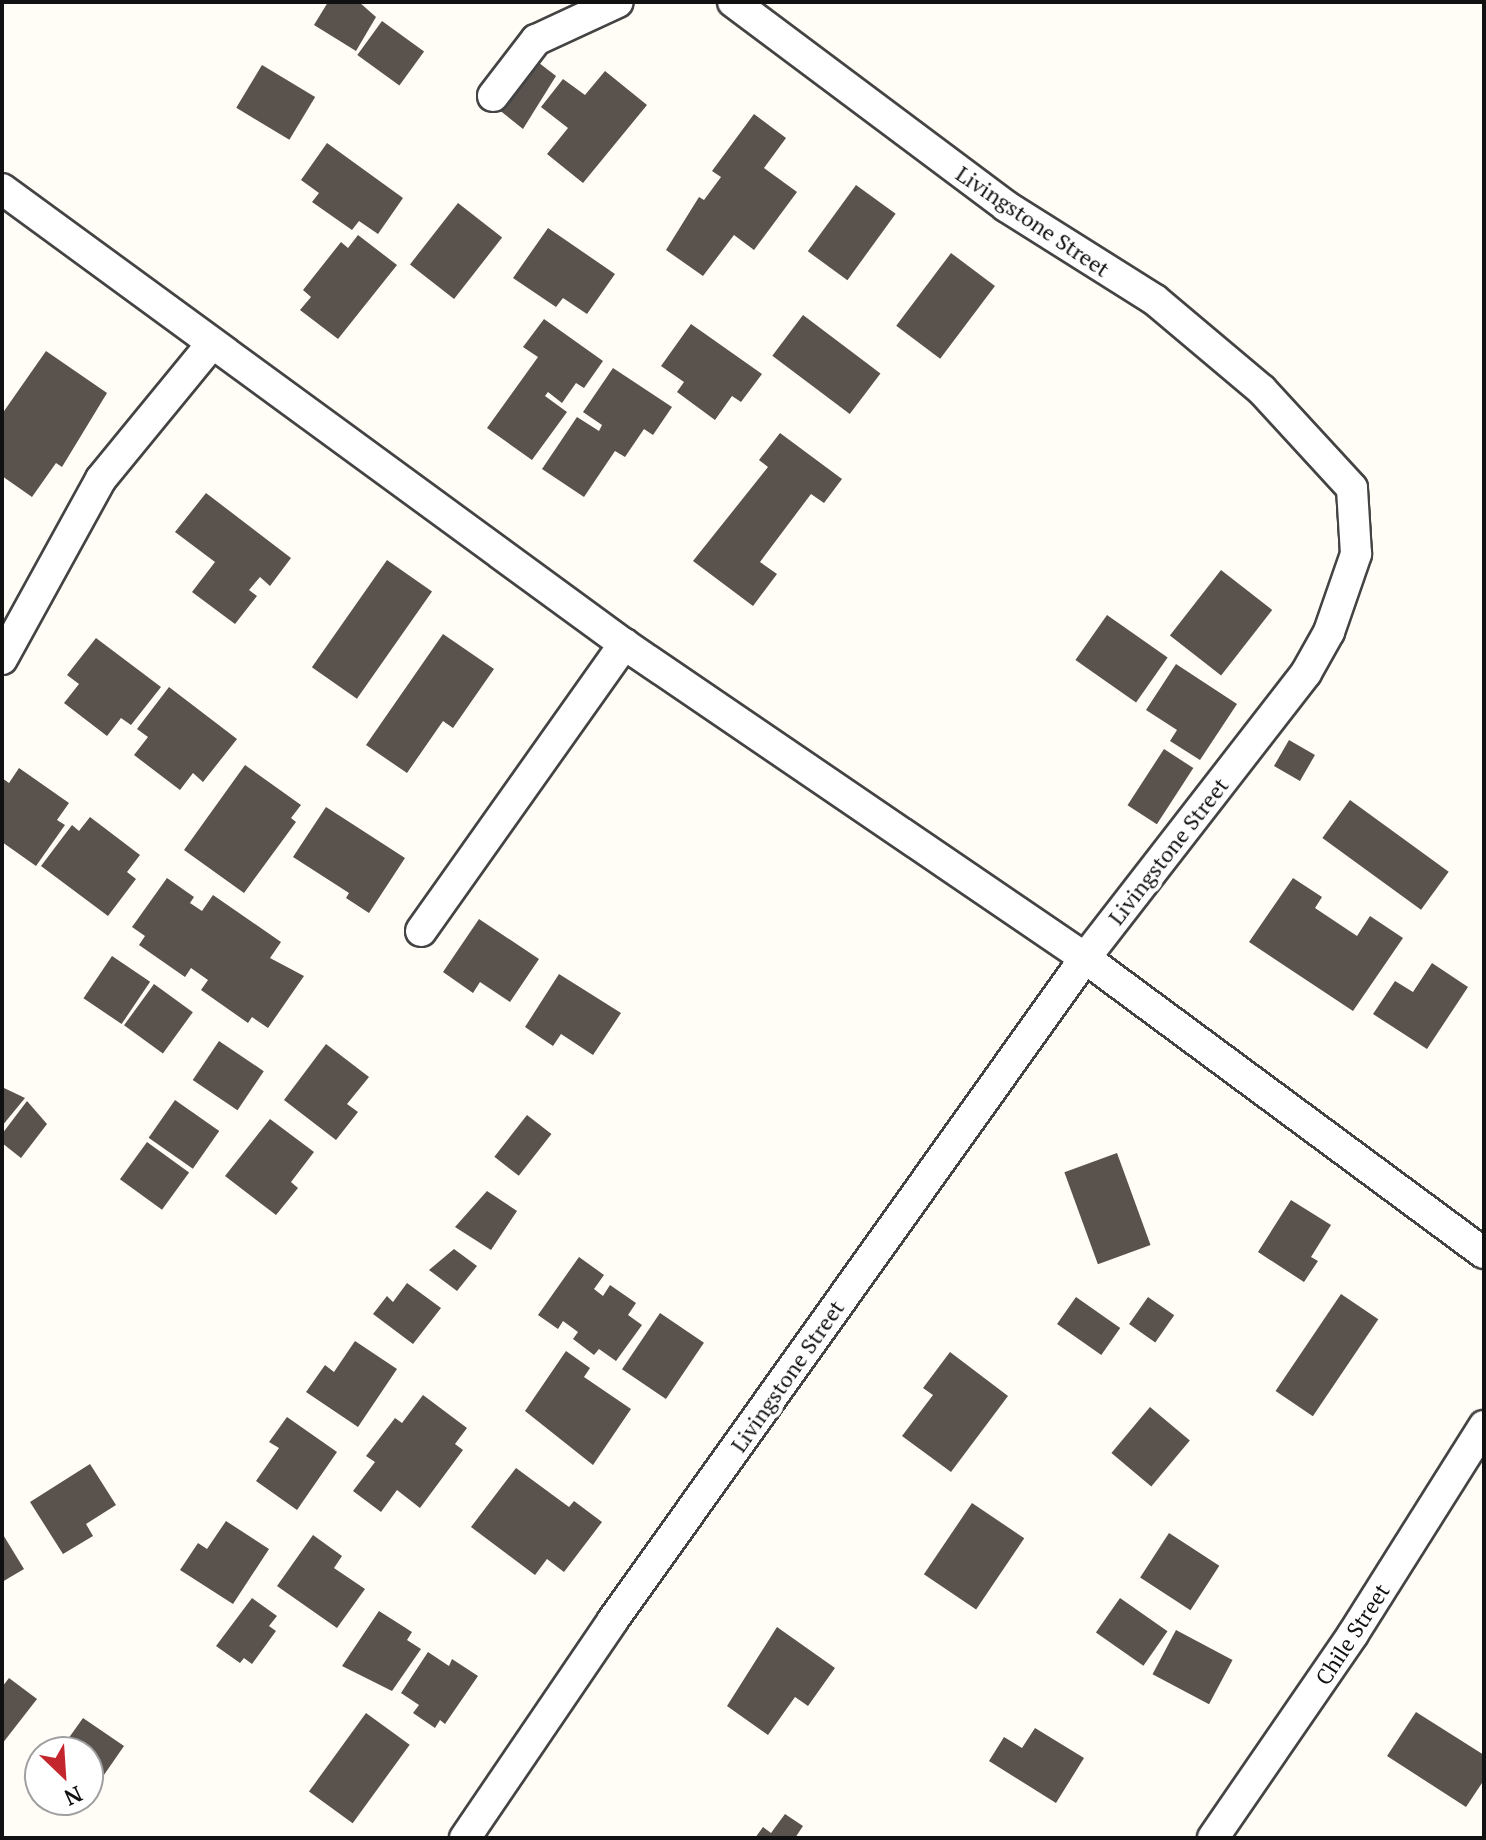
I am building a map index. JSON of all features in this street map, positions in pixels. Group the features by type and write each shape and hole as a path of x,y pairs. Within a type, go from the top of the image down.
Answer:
{"street":[{"path":"493,96 536,40 618,2"},
{"name":"Livingstone Street","path":"465,1838 613,1620 1085,958 1306,673 1329,632 1356,554 1352,488 1262,390 1155,300 1006,206 733,2"},
{"path":"2,189 210,346 624,644 1085,958 1484,1253"},
{"path":"2,659 101,479 210,346"},
{"path":"421,931 624,644"},
{"name":"Chile Street","path":"1213,1838 1353,1634 1484,1426"}],"building":[{"path":"328,2 359,2 376,17 356,51 314,25"},
{"path":"382,21 424,52 399,86 357,55"},
{"path":"530,56 556,76 523,129 493,105"},
{"path":"262,65 315,97 289,140 236,108"},
{"path":"605,71 647,105 583,183 547,154 568,128 541,107 563,79 585,95"},
{"path":"754,114 786,138 764,168 797,192 754,250 734,235 703,276 666,250 699,197 704,200 721,177 712,171"},
{"path":"327,143 403,198 378,234 359,221 352,230 312,202 319,193 301,180"},
{"path":"856,185 896,214 847,280 808,251"},
{"path":"458,203 502,237 454,299 410,264"},
{"path":"548,228 615,274 587,314 563,298 556,307 513,278"},
{"path":"358,235 397,265 338,339 300,310 311,297 303,290 341,242 348,248"},
{"path":"951,253 995,286 940,359 896,326"},
{"path":"803,315 880,373 850,414 772,356"},
{"path":"544,319 603,361 584,388 576,383 562,403 548,392 545,396 567,412 532,460 487,428 538,357 523,347"},
{"path":"691,324 762,374 741,402 732,396 715,420 677,392 684,382 661,366"},
{"path":"46,351 107,393 62,467 56,463 32,497 2,476 2,414"},
{"path":"613,368 672,407 653,435 644,429 625,457 615,451 584,497 542,469 577,417 599,431 602,425 583,412"},
{"path":"780,433 842,479 824,503 811,494 760,562 777,574 753,606 693,561 768,467 759,460"},
{"path":"206,493 291,558 270,586 260,577 249,590 257,596 235,624 192,592 215,562 175,532"},
{"path":"387,560 432,592 357,699 312,667"},
{"path":"1221,570 1272,610 1221,675 1170,635"},
{"path":"1107,615 1168,657 1136,702 1075,660"},
{"path":"443,634 494,669 453,728 443,721 407,773 366,745"},
{"path":"96,638 161,687 131,725 121,718 107,736 64,703 79,684 67,675"},
{"path":"1176,664 1237,704 1200,760 1170,741 1177,730 1146,710"},
{"path":"169,687 237,739 203,782 193,773 180,790 134,755 148,737 137,729"},
{"path":"1289,740 1315,755 1300,781 1274,766"},
{"path":"1164,749 1193,768 1157,824 1128,805"},
{"path":"245,765 301,805 291,818 296,822 244,893 184,850"},
{"path":"19,768 69,803 57,820 65,825 36,866 2,842 2,778 9,783"},
{"path":"1350,800 1449,872 1421,910 1322,838"},
{"path":"326,807 405,858 369,913 346,898 349,893 293,857"},
{"path":"90,817 140,855 127,872 136,879 108,916 41,866 72,825 79,831"},
{"path":"167,878 194,897 190,903 202,911 213,895 281,942 270,958 304,976 268,1028 252,1017 248,1023 201,990 208,980 191,968 185,977 139,945 145,936 132,927"},
{"path":"1293,878 1322,897 1315,908 1357,936 1370,916 1403,938 1353,1011 1249,942"},
{"path":"479,919 539,959 510,1002 480,982 473,993 443,972"},
{"path":"112,956 150,982 122,1024 83,998"},
{"path":"1432,963 1468,987 1427,1049 1373,1014 1395,981 1413,992"},
{"path":"559,974 621,1013 593,1055 561,1034 553,1046 525,1027"},
{"path":"154,984 193,1012 163,1053 124,1025"},
{"path":"219,1041 264,1071 237,1110 193,1080"},
{"path":"326,1044 369,1077 347,1104 358,1112 336,1140 284,1100"},
{"path":"2,1087 25,1098 2,1126"},
{"path":"175,1100 219,1131 193,1169 149,1138"},
{"path":"27,1101 47,1124 21,1158 2,1143 2,1134"},
{"path":"527,1115 551,1134 519,1176 494,1157"},
{"path":"270,1119 314,1152 291,1182 298,1188 276,1215 225,1176"},
{"path":"147,1142 189,1173 162,1210 120,1179"},
{"path":"1117,1153 1151,1245 1098,1264 1064,1172"},
{"path":"487,1191 517,1211 491,1250 455,1227"},
{"path":"1291,1200 1331,1225 1311,1257 1318,1261 1304,1282 1258,1252"},
{"path":"454,1249 477,1266 457,1291 429,1270"},
{"path":"579,1257 604,1275 594,1289 603,1296 610,1285 636,1303 628,1315 642,1325 616,1361 599,1349 594,1355 573,1339 578,1332 563,1321 558,1329 538,1315"},
{"path":"407,1283 441,1308 413,1344 373,1314 387,1296 393,1302"},
{"path":"1341,1294 1378,1319 1313,1416 1276,1391"},
{"path":"1076,1297 1120,1328 1101,1355 1057,1324"},
{"path":"1148,1297 1174,1315 1155,1342 1129,1324"},
{"path":"660,1313 704,1343 666,1399 622,1369"},
{"path":"355,1341 397,1369 358,1427 306,1392 325,1365 334,1372"},
{"path":"566,1351 590,1368 584,1377 631,1409 593,1465 525,1411"},
{"path":"950,1352 1008,1396 951,1472 902,1436 933,1395 923,1388"},
{"path":"423,1395 467,1428 455,1444 463,1450 420,1508 397,1490 381,1512 353,1491 375,1462 366,1456 395,1418 402,1423"},
{"path":"1150,1407 1190,1440 1151,1486 1111,1453"},
{"path":"287,1417 337,1452 297,1510 256,1481 279,1448 269,1442"},
{"path":"90,1464 116,1505 86,1524 93,1536 63,1554 30,1502"},
{"path":"516,1468 569,1507 574,1501 602,1522 564,1572 547,1559 535,1575 471,1527"},
{"path":"972,1503 1024,1538 976,1610 924,1574"},
{"path":"226,1521 269,1549 233,1604 180,1570 198,1543 207,1549"},
{"path":"2,1533 24,1569 2,1582"},
{"path":"1169,1533 1219,1566 1190,1610 1140,1577"},
{"path":"313,1535 342,1556 334,1568 365,1589 337,1628 277,1586"},
{"path":"252,1598 277,1616 269,1626 276,1631 252,1664 244,1658 240,1663 216,1646"},
{"path":"1120,1598 1168,1631 1143,1666 1096,1632"},
{"path":"379,1611 412,1632 407,1640 421,1649 392,1691 342,1666"},
{"path":"777,1627 835,1668 808,1706 795,1697 768,1735 727,1706"},
{"path":"1176,1630 1233,1660 1209,1704 1153,1674"},
{"path":"428,1652 449,1666 452,1659 478,1676 445,1724 440,1720 435,1728 413,1713 419,1705 401,1693"},
{"path":"9,1678 37,1699 2,1744 2,1687"},
{"path":"1416,1712 1484,1755 1484,1780 1466,1807 1387,1756"},
{"path":"366,1713 410,1745 353,1823 309,1791"},
{"path":"83,1718 124,1746 104,1775 104,1736 70,1736"},
{"path":"1035,1728 1084,1758 1056,1803 989,1761 1004,1737 1022,1748"},
{"path":"785,1814 803,1826 795,1838 755,1838 763,1827 771,1833"}]}
